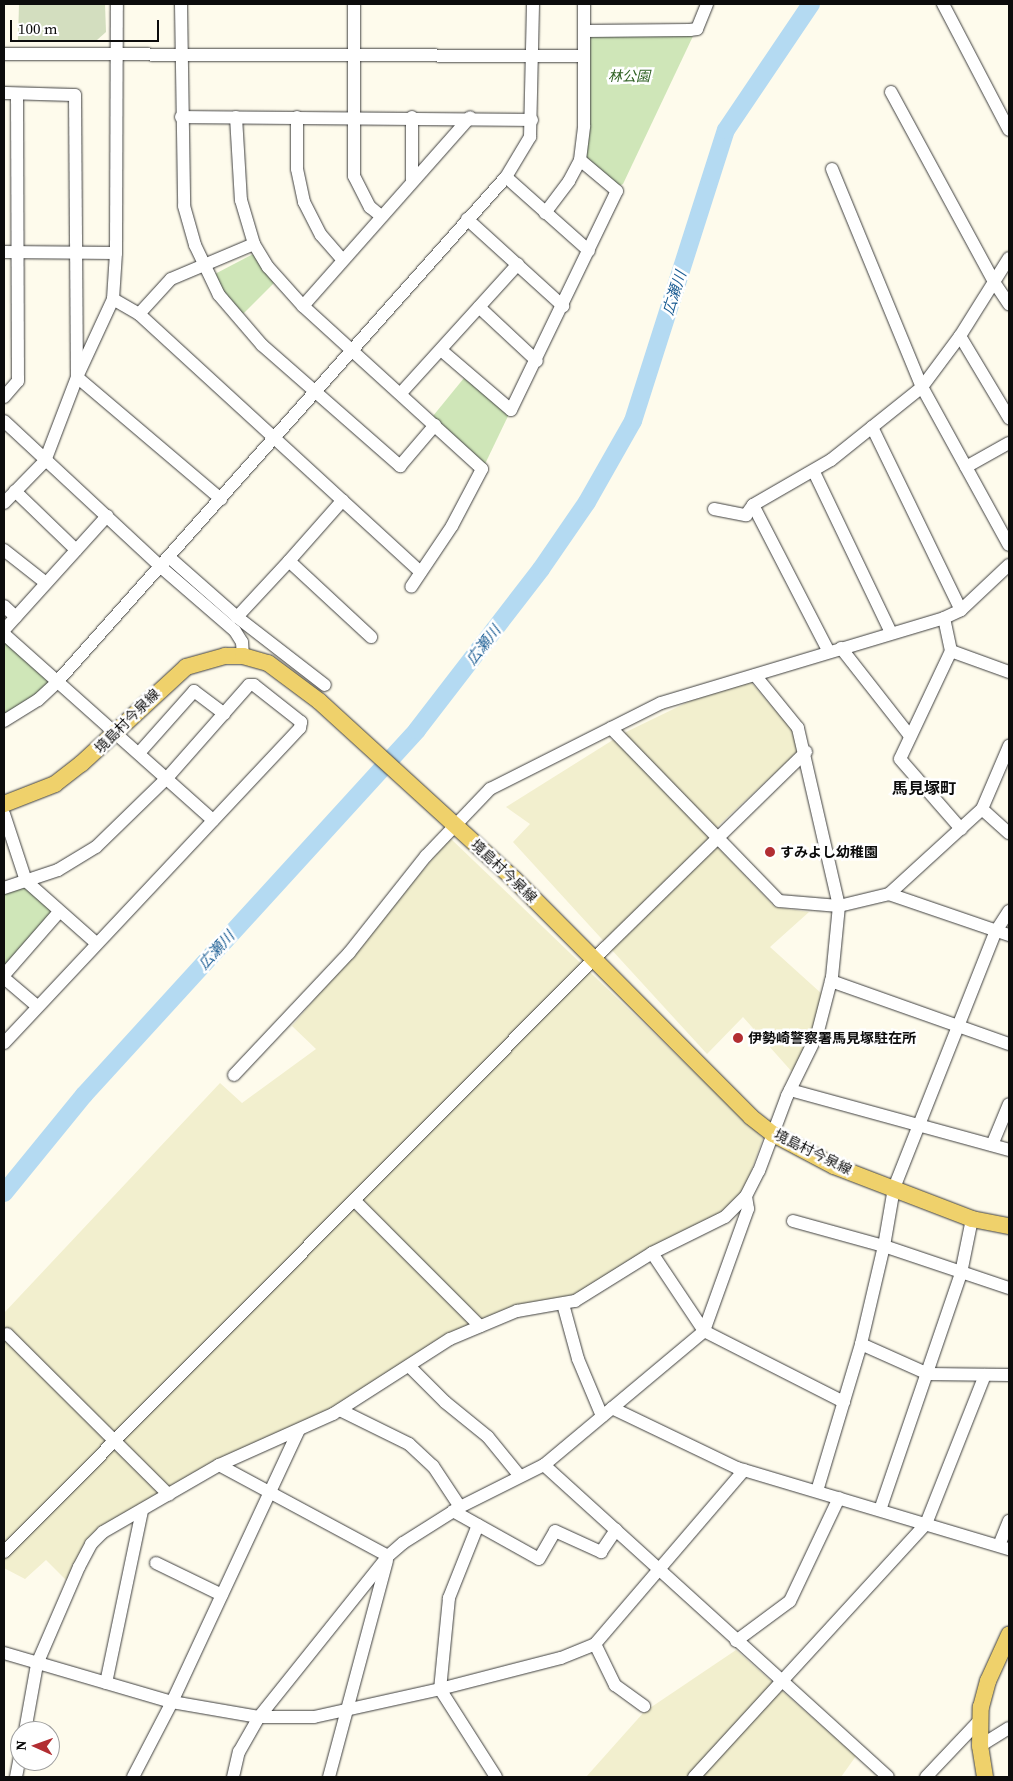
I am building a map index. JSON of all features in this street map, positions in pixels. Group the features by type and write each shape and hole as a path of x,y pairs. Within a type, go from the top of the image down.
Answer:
{"main road":[{"name":"境島村今泉線","path":"4,804 55,784 117,734 156,692 186,667 214,657 243,656 278,669 336,717 451,820 595,958 751,1116 773,1134 834,1166 972,1219 1009,1226"},
{"path":"985,1777 980,1746 979,1721 988,1681 1009,1635"}],"street":[{"path":"4,503 44,461 77,377 113,299 116,253 117,4"},
{"path":"181,4 181,117 184,206 204,267 219,295 243,326 314,393 400,466 435,424"},
{"path":"354,4 354,176 370,208 381,216"},
{"path":"4,721 31,705 57,682 162,568 274,437 506,177 530,137 534,55 533,4"},
{"path":"545,212 569,181 580,160 584,126 584,4"},
{"path":"584,31 697,29 707,4"},
{"path":"943,4 1009,130"},
{"path":"4,54 584,56"},
{"path":"890,92 994,282 1009,304"},
{"path":"4,397 18,381 19,252 10,93 75,94 77,377 221,499"},
{"path":"181,117 470,117 532,120"},
{"path":"236,117 241,200 254,244 268,268 303,306 401,393 482,469 452,526 411,587"},
{"path":"297,117 297,170 304,202 321,235 343,260"},
{"path":"412,117 412,180"},
{"path":"303,306 412,180 470,117"},
{"path":"441,350 511,410 617,191 580,160"},
{"path":"832,169 922,387 1009,545"},
{"path":"506,177 589,251"},
{"path":"467,219 563,306"},
{"path":"139,314 171,278 204,267 254,244"},
{"path":"4,252 116,253"},
{"path":"714,509 746,514 753,505 814,472 922,387 960,336 1009,258"},
{"path":"401,393 518,264"},
{"path":"113,299 139,314 421,572"},
{"path":"479,307 536,361"},
{"path":"960,336 1009,418"},
{"path":"4,420 44,461 235,631 242,642 243,656"},
{"path":"872,428 961,610"},
{"path":"966,467 1009,443"},
{"path":"814,472 891,633"},
{"path":"15,491 76,550"},
{"path":"237,618 343,500"},
{"path":"753,505 835,650 910,736"},
{"path":"107,516 4,632 57,682 213,820"},
{"path":"4,550 46,583"},
{"path":"170,558 237,618 325,685"},
{"path":"288,560 371,637"},
{"path":"234,1074 349,953 451,820 490,790 661,703 944,618 961,610 1009,564"},
{"path":"4,606 16,617"},
{"path":"944,618 950,651 900,758 961,828"},
{"path":"950,651 1009,672"},
{"path":"26,1721 37,1664 91,1544 103,1532 219,1465 340,1410 450,1340 517,1311 575,1301 652,1253 725,1217 746,1196 790,1090 817,1035 831,982 838,941 839,906 806,752 798,728 755,675"},
{"path":"4,888 58,870 96,847 167,778 251,684 302,725 4,1043"},
{"path":"139,753 194,691 224,714"},
{"path":"611,728 779,901 839,906 890,894 982,809 1007,755"},
{"path":"4,1552 595,958 806,752"},
{"path":"982,809 1009,834"},
{"path":"4,814 26,881 96,943"},
{"path":"890,894 1009,935"},
{"path":"817,1491 861,1344 884,1246 894,1188 916,1125 959,1027 996,931 1009,911"},
{"path":"37,1006 4,977 59,912"},
{"path":"831,982 1009,1044"},
{"path":"790,1090 1009,1150"},
{"path":"992,1145 1009,1104"},
{"path":"233,1777 239,1752 259,1717 388,1556 403,1543 456,1509 519,1475 544,1466 704,1331 748,1209 746,1196"},
{"path":"355,1201 480,1326"},
{"path":"880,1510 961,1273 972,1219"},
{"path":"793,1220 884,1246 1009,1288"},
{"path":"652,1253 704,1331 844,1402"},
{"path":"563,1304 578,1359 602,1416"},
{"path":"7,1334 169,1495"},
{"path":"861,1344 928,1374 1009,1375"},
{"path":"409,1366 445,1402 488,1437 519,1475"},
{"path":"694,1777 780,1680 926,1524 985,1375"},
{"path":"612,1408 740,1469 926,1524 1004,1546 1009,1521"},
{"path":"340,1410 409,1444 433,1466 456,1509 478,1525 540,1559 555,1531 601,1552 616,1530"},
{"path":"133,1777 172,1702 299,1430"},
{"path":"219,1465 388,1556"},
{"path":"544,1466 888,1777"},
{"path":"4,1654 172,1702 259,1717 314,1717 349,1711 440,1689 561,1658 595,1644 740,1469"},
{"path":"736,1641 790,1601 840,1498"},
{"path":"106,1684 142,1510"},
{"path":"478,1525 450,1598 440,1689 496,1777"},
{"path":"329,1777 349,1711 388,1556"},
{"path":"156,1563 222,1595"},
{"path":"595,1644 615,1685 644,1706"},
{"path":"926,1777 979,1721"},
{"path":"980,1746 1009,1728"}],"shaded area":[{"path":"751,682 795,733 801,749 707,836 775,907 809,912 770,947 822,994 815,1033 793,1073 743,1017 707,1054 513,842 530,824 506,807 624,733 690,701"},
{"path":"450,838 763,1138 743,1194 725,1214 567,1303 472,1323 325,1412 89,1539 69,1583 46,1560 25,1579 4,1568 4,1313 220,1083 242,1103 316,1049 292,1026"},
{"path":"736,1650 856,1756 841,1777 586,1777 644,1712"}],"green space":[{"path":"19,4 105,4 106,32 97,40 18,40"},
{"name":"林公園","path":"694,34 623,184 619,186 586,157 589,40 593,35"},
{"path":"255,253 274,283 241,316 213,275"},
{"path":"464,378 509,414 485,464 433,416"},
{"path":"4,640 49,678 47,686 4,717"},
{"path":"25,887 50,910 50,915 4,967 4,893"}],"waterway":[{"name":"広瀬川","path":"4,1193 84,1095 417,730 541,569 587,502 633,421 726,130 811,4"}],"place":[{"name":"すみよし幼稚園","path":"770,852"},
{"name":"伊勢崎警察署馬見塚駐在所","path":"738,1038"}],"district":[{"name":"馬見塚町","path":"924,788"}]}
